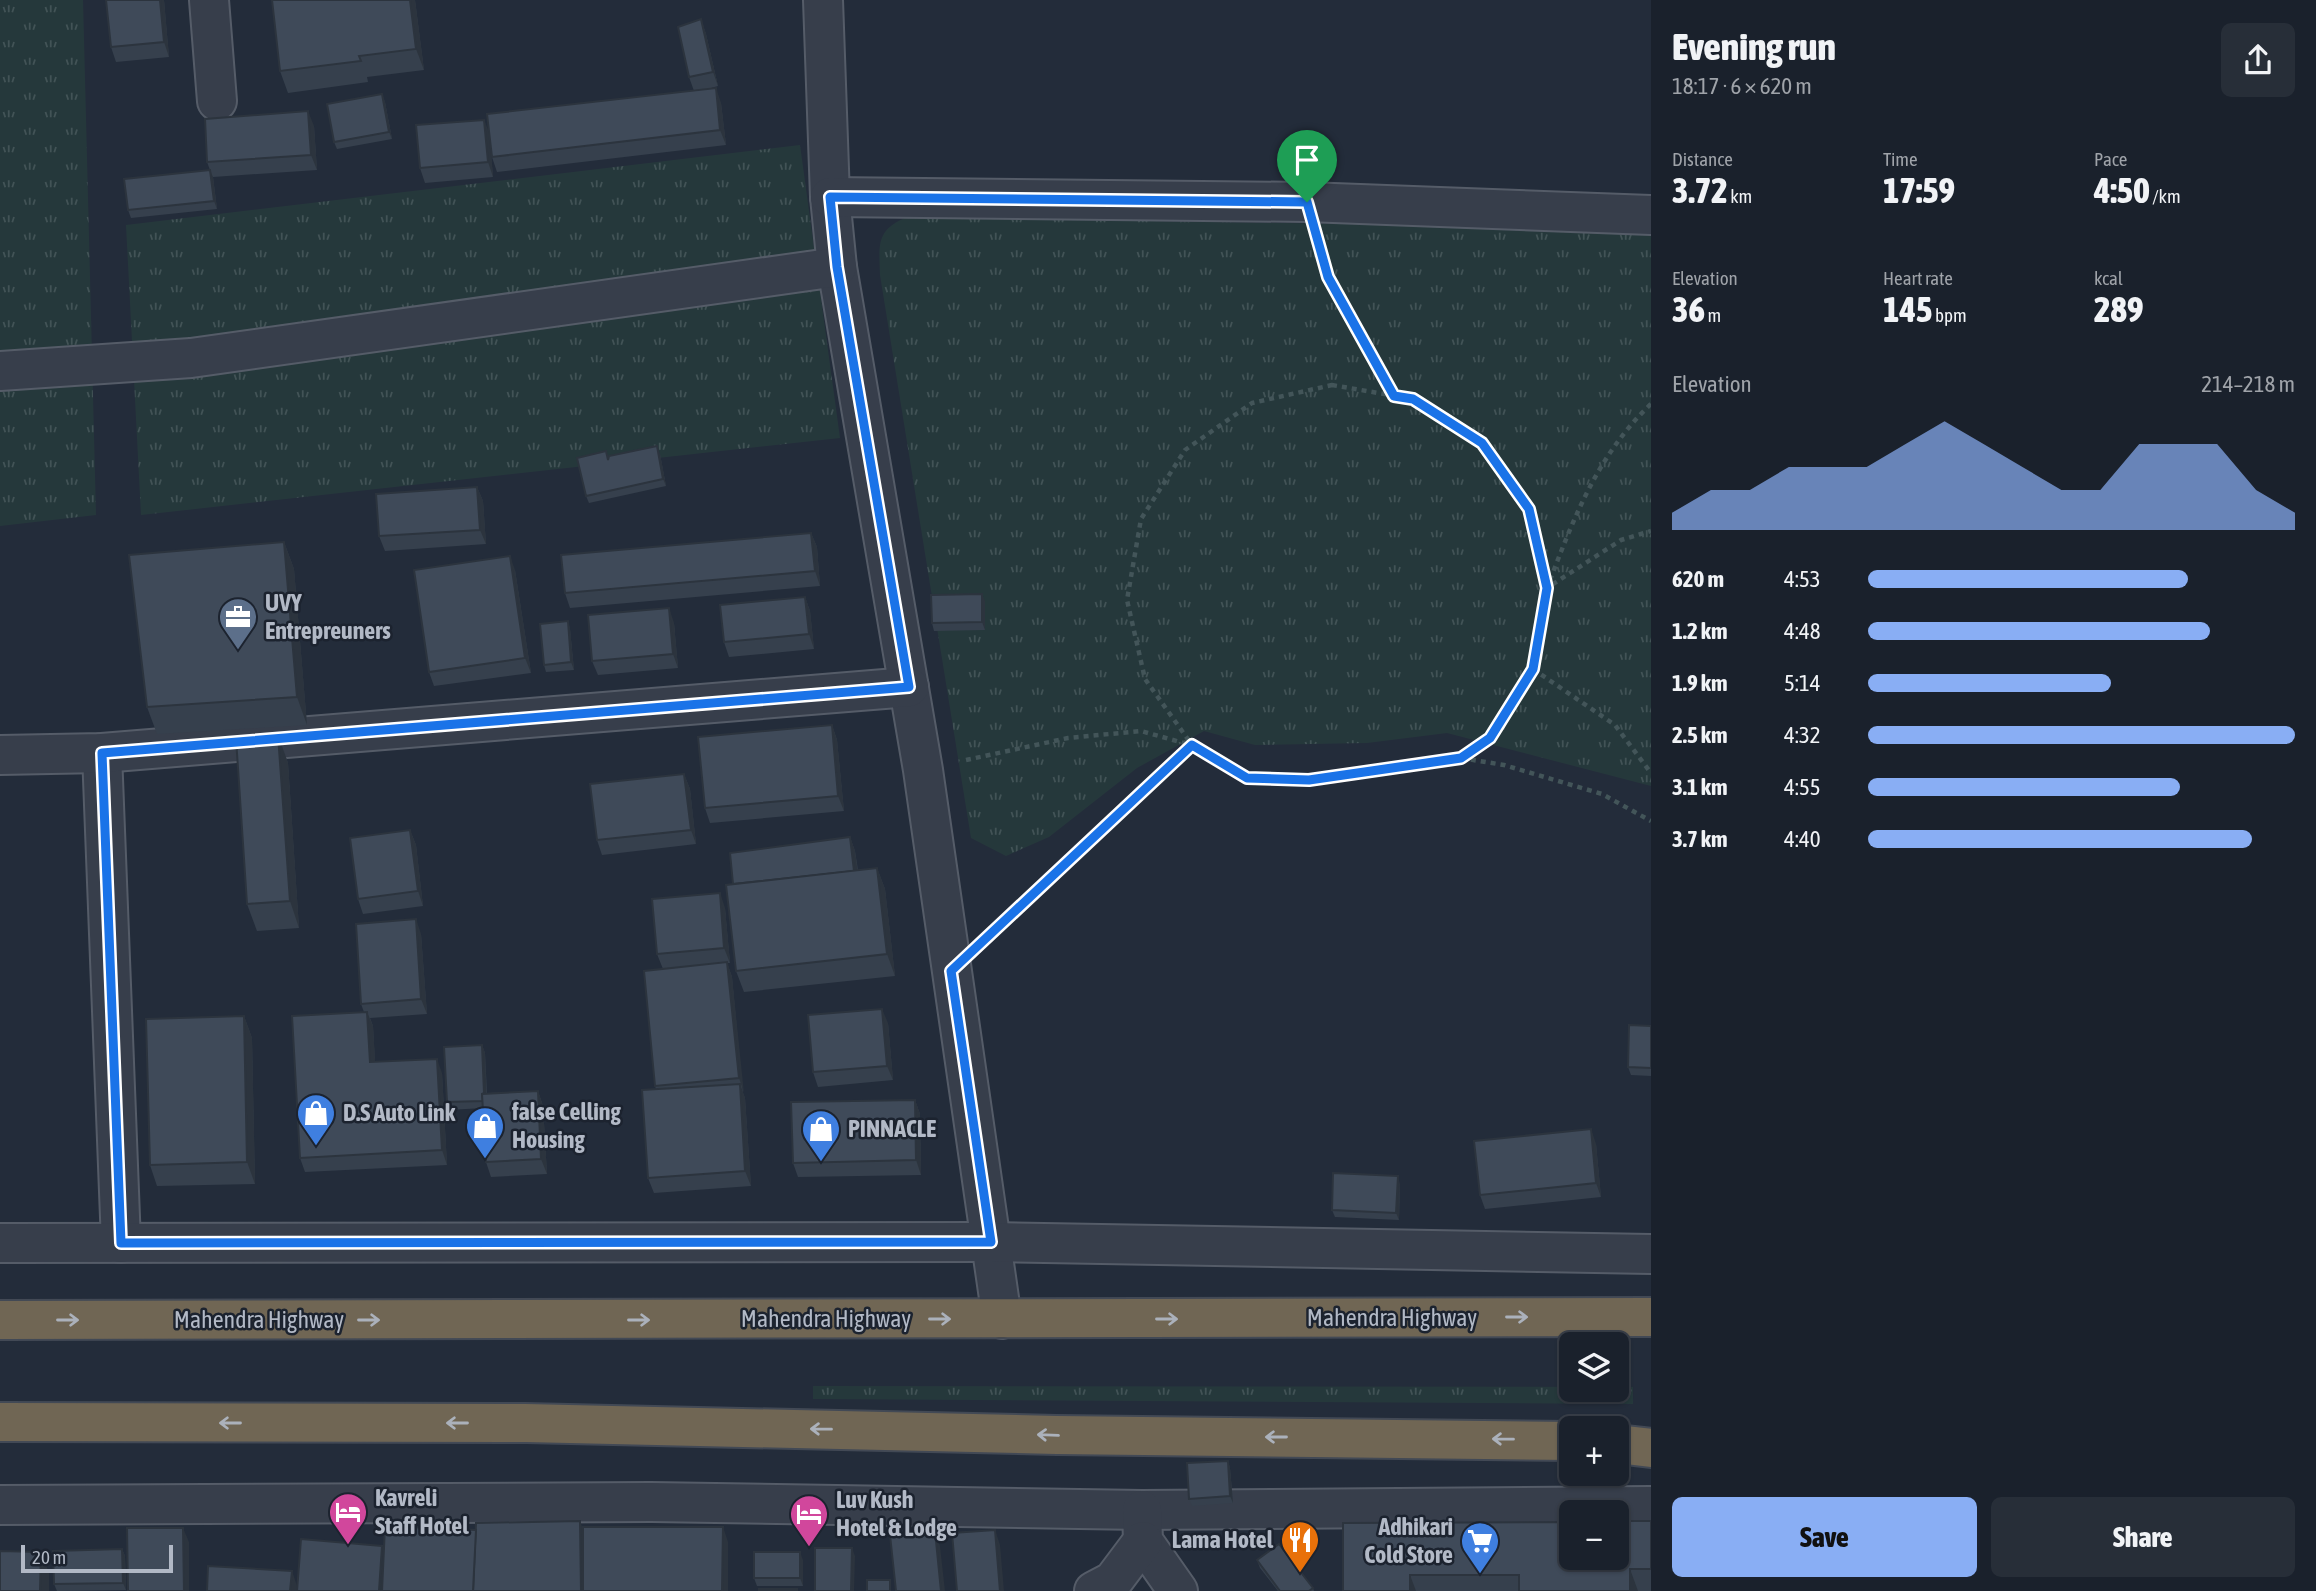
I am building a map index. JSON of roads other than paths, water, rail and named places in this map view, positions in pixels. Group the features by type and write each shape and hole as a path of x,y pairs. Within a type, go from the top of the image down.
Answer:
{"highway":[{"name":"Mahendra Highway","path":"0,1320 1651,1317"},
{"path":"0,1422 526,1423 1057,1435 1559,1441"},
{"path":"1629,1445 1651,1448"}],"street":[{"path":"209,0 217,101"},
{"path":"822,0 830,197 837,267 923,770 1002,1319"},
{"path":"830,197 1307,202 1651,215"},
{"path":"0,371 191,358 837,267"},
{"path":"0,755 102,753 909,687"},
{"path":"102,753 121,1243"},
{"path":"0,1243 991,1242 1651,1254"},
{"path":"0,1505 651,1502 1142,1525 1651,1506"},
{"path":"1094,1591 1113,1581 1142,1525"},
{"path":"1142,1525 1178,1591"}],"place":[{"name":"UVY Entrepreuners","path":"238,651"},
{"name":"D.S Auto Link","path":"316,1147"},
{"name":"false Celling Housing","path":"485,1160"},
{"name":"PINNACLE","path":"821,1163"},
{"name":"Kavreli Staff Hotel","path":"348,1546"},
{"name":"Luv Kush Hotel & Lodge","path":"809,1548"},
{"name":"Lama Hotel","path":"1300,1574"},
{"name":"Adhikari Cold Store","path":"1480,1575"}]}
